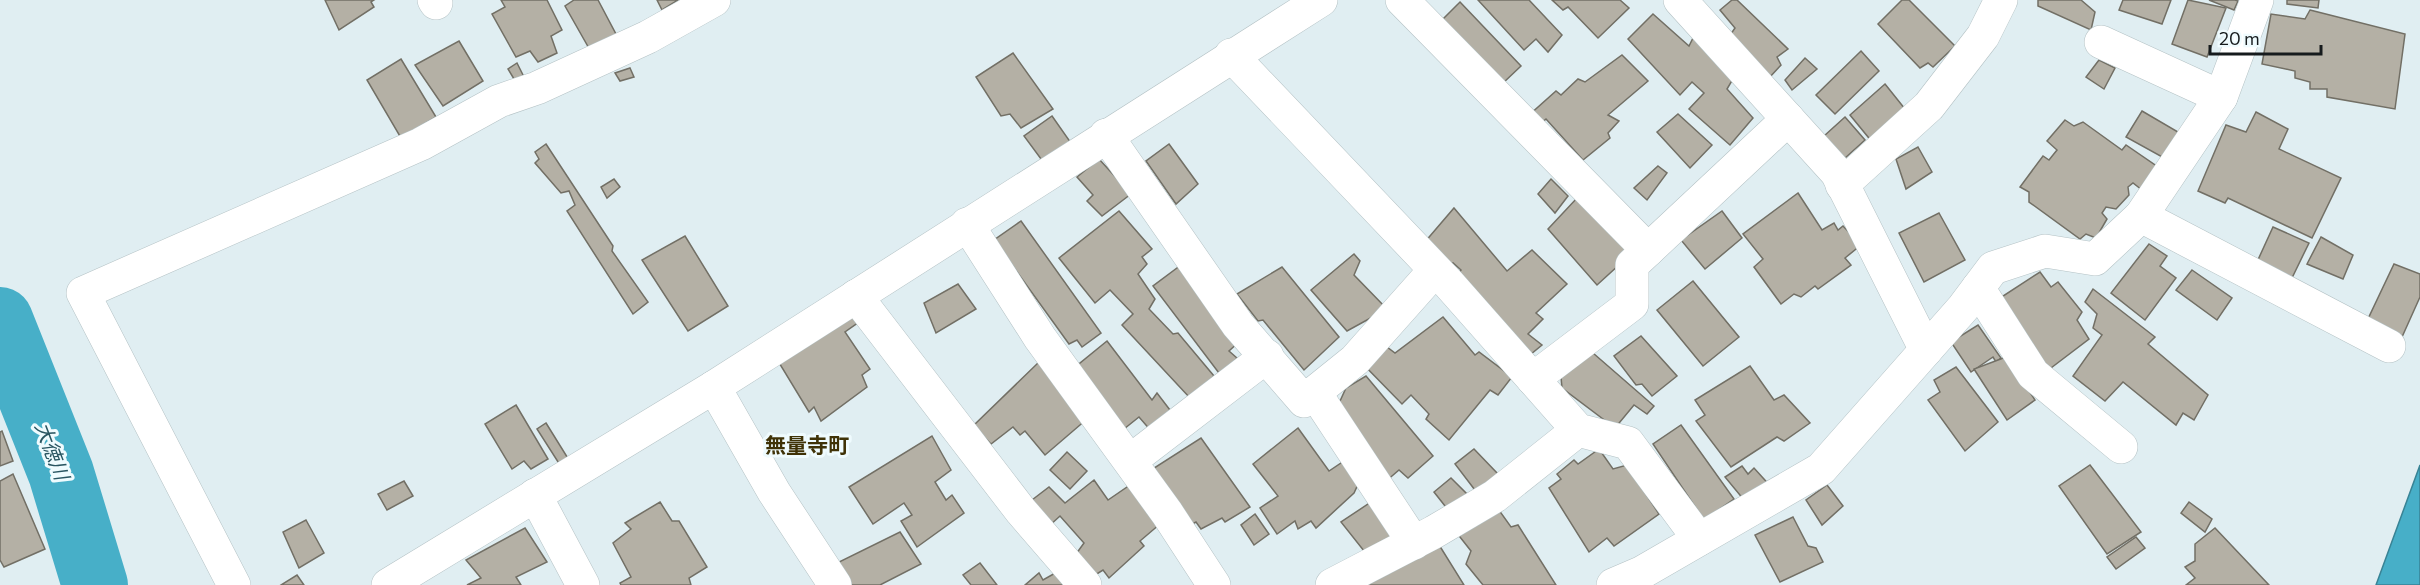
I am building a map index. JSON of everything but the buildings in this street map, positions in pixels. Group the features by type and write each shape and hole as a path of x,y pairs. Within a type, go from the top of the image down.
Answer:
{"street":[{"path":"234,585 83,293 421,144 499,101 537,88 648,37 714,0"},
{"path":"403,581 535,495 714,387 1231,55 1321,0"},
{"path":"1402,0 1648,250"},
{"path":"1680,0 1837,173 1926,350"},
{"path":"1842,185 1929,106 1983,36 2001,0"},
{"path":"1614,585 1641,573 1821,469 1926,350 1993,268 2045,251 2096,259 2140,216 2221,97 2256,0"},
{"path":"2101,42 2221,97"},
{"path":"1231,55 1436,270 1578,430 1628,442 1699,539"},
{"path":"1533,379 1632,304 1632,265 1788,119"},
{"path":"1107,135 1238,325 1304,401 1355,360 1436,270"},
{"path":"2140,216 2389,346"},
{"path":"967,224 1040,338 1167,513 1214,585"},
{"path":"1978,288 2033,374 2121,447"},
{"path":"856,296 1021,511 1085,585"},
{"path":"1130,461 1266,356"},
{"path":"714,387 774,492 835,585"},
{"path":"1315,393 1414,543"},
{"path":"1332,585 1414,543 1496,496 1578,430"},
{"path":"535,495 583,585"}],"water":[{"path":"2420,465 2420,585 2376,585"}],"waterway":[{"name":"大徳川","path":"0,320 61,473 95,585"}],"district":[{"name":"無量寺町","path":"807,446"}]}
